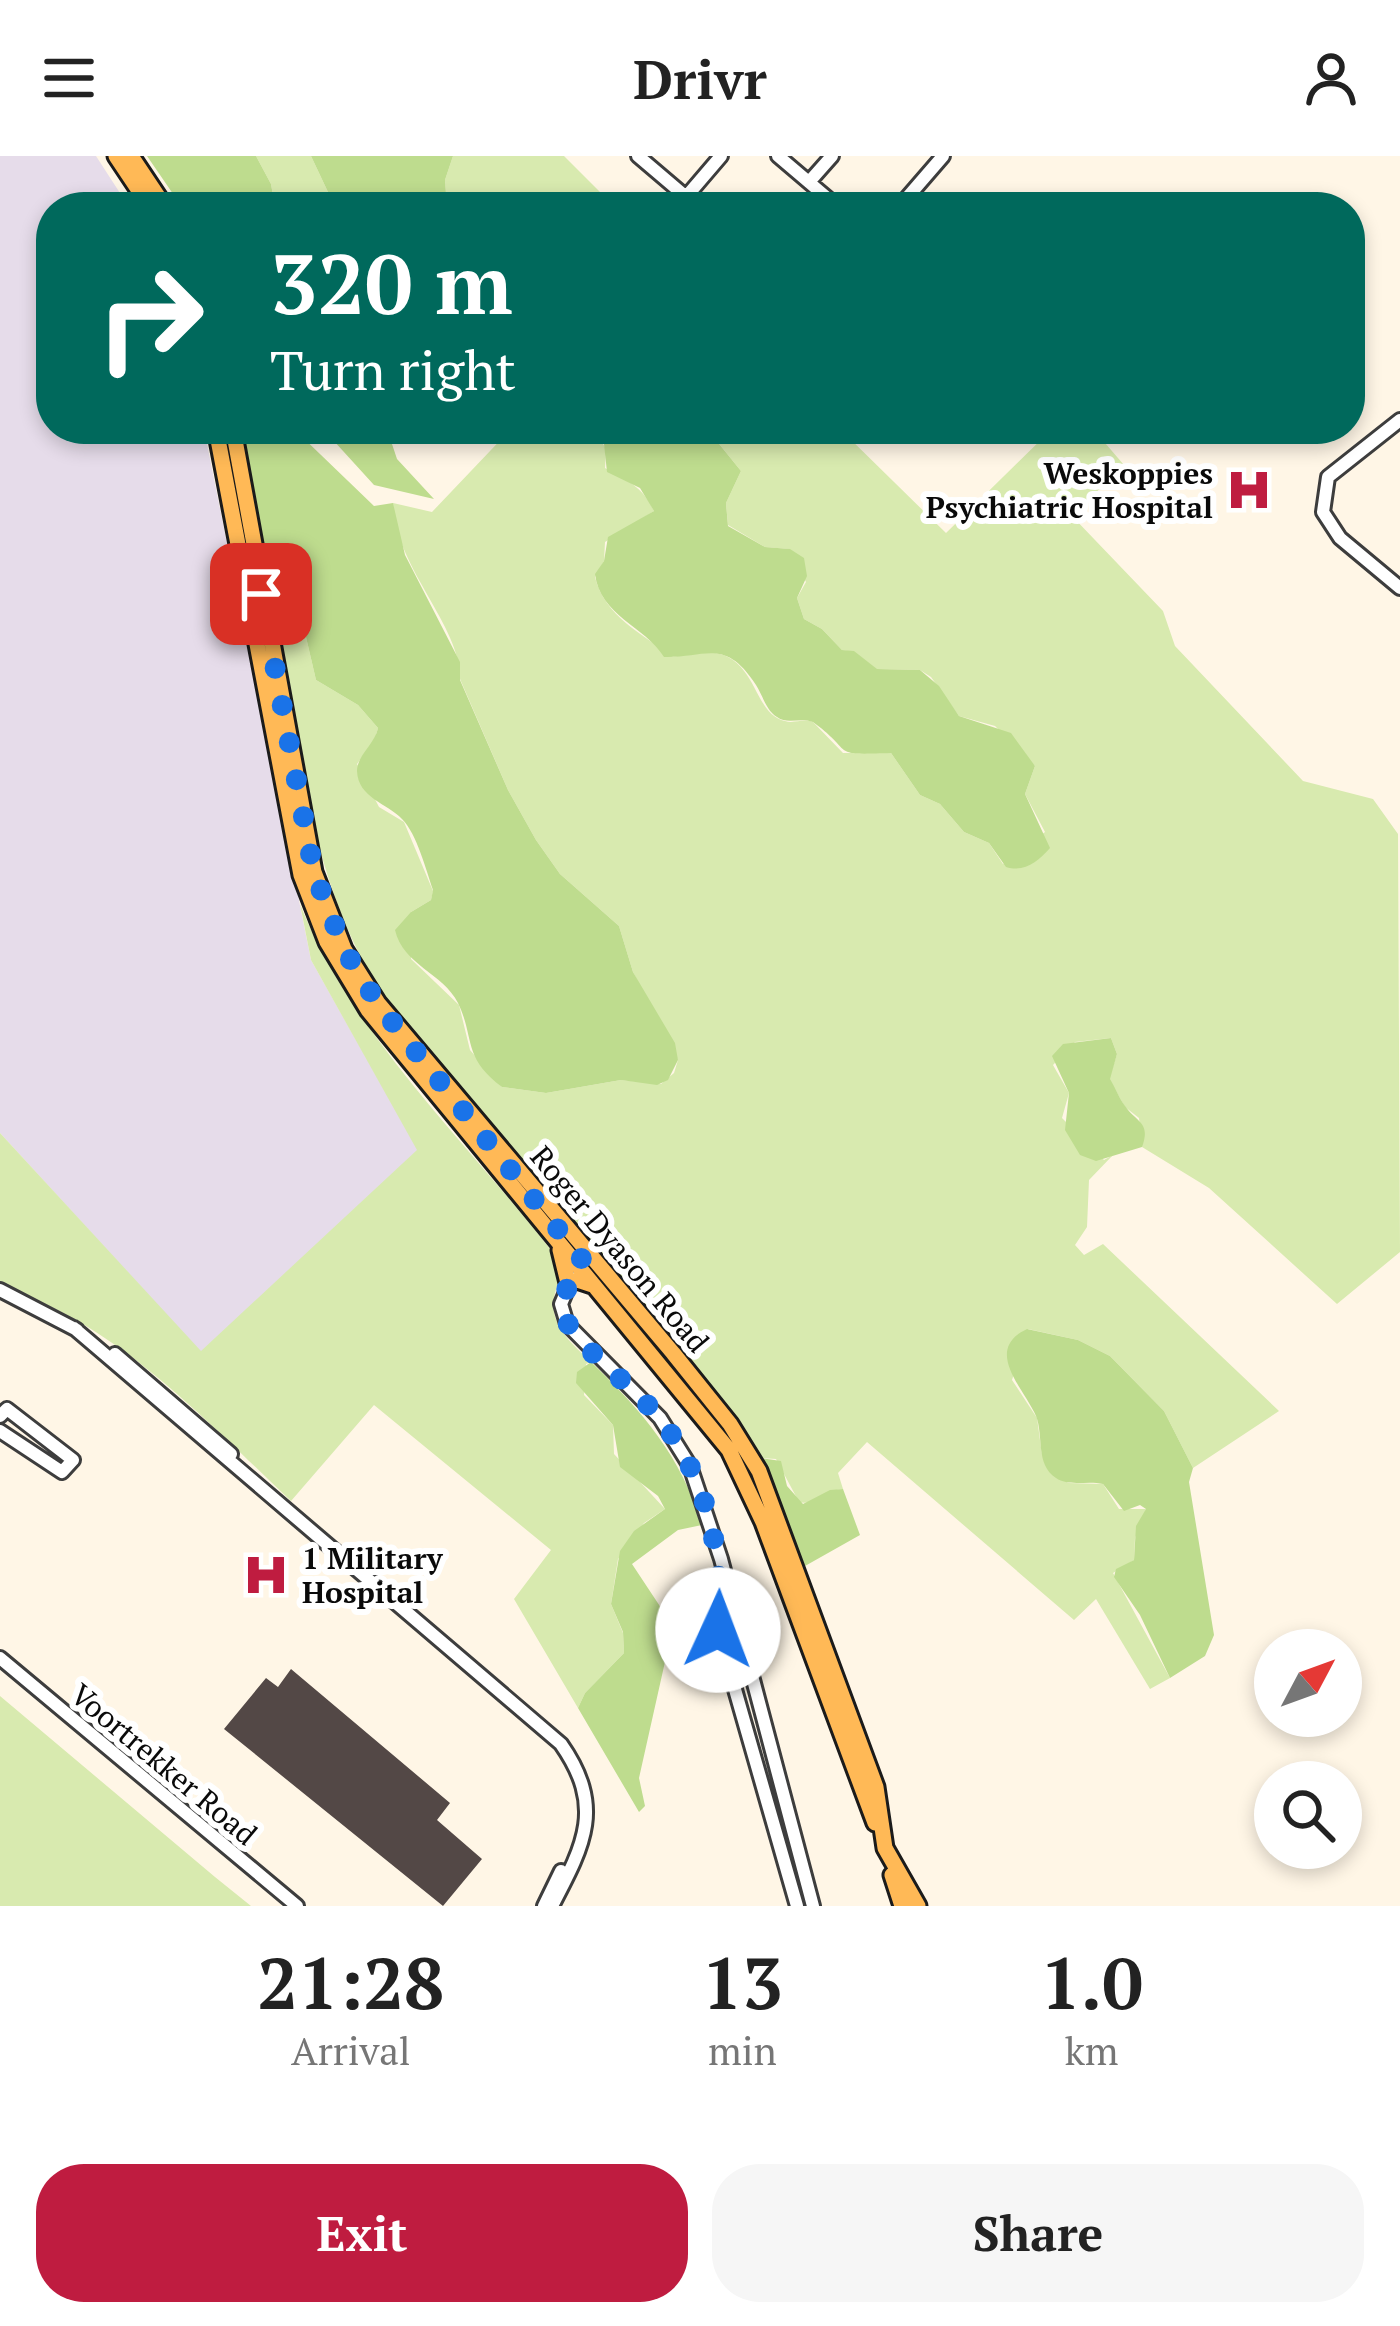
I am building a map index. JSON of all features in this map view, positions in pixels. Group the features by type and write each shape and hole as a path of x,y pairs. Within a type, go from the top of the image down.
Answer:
{"main road":[{"path":"116,156 140,192"},
{"path":"131,156 155,192"},
{"name":"Roger Dyason Road","path":"219,444 279,729 314,872 334,927 378,1004 673,1353 730,1424 759,1471 876,1787 885,1848 918,1906"},
{"name":"Roger Dyason Road","path":"234,444 308,897 346,979 558,1244 582,1266 711,1422 742,1473 902,1906"},
{"path":"463,1106 582,1266 673,1353"},
{"path":"558,1244 568,1283 581,1281 599,1291"}],"street":[{"path":"638,156 680,192"},
{"path":"690,192 721,156"},
{"path":"778,156 821,192"},
{"path":"809,182 832,156"},
{"path":"912,192 943,156"},
{"path":"1400,420 1328,477 1323,512 1340,538 1400,588"},
{"path":"582,1266 568,1283 561,1304 567,1324 671,1432 690,1466 721,1558 813,1906"},
{"path":"0,1290 105,1346 213,1435 241,1471 552,1733 576,1769 586,1803 585,1837 548,1906"},
{"path":"0,1416 8,1409 73,1460 62,1472 0,1431"},
{"path":"721,1558 718,1630 797,1906"},
{"path":"724,1640 741,1639"},
{"name":"Voortrekker Road","path":"0,1658 297,1906"}],"shaded area":[{"path":"0,156 96,156 119,192 36,192 36,444 207,444 311,960 418,1150 201,1352 0,1133"}],"green space":[{"path":"147,156 256,156 272,192 172,192"},
{"path":"256,156 311,156 328,192 272,192"},
{"path":"311,156 453,156 446,192 328,192"},
{"path":"453,156 564,156 600,192 446,192"},
{"path":"244,444 310,444 374,506 393,503 405,555 460,662 460,680 508,790 560,874 619,926 633,972 675,1043 678,1060 668,1080 657,1085 621,1080 546,1093 502,1087 489,1076 471,1047 458,1003 406,952 395,930 431,900 433,890 407,826 368,794 359,780 358,765 378,728 358,705 316,680 299,607 291,597 272,596"},
{"path":"337,444 392,444 397,459 434,499 374,485"},
{"path":"497,444 603,444 605,468 634,485 654,511 605,542 604,561 595,577 607,603 626,623 673,657 702,652 737,663 772,715 788,722 813,722 843,753 891,753 920,795 940,804 964,832 989,843 1003,864 1045,832 1025,794 1035,766 995,726 959,716 931,677 920,670 876,669 854,652 842,650 822,629 804,619 797,598 806,582 789,549 765,547 728,525 726,503 741,471 719,444 855,444 946,533 1037,444 1106,444 1124,465 1072,516 1163,611 1175,646 1303,781 1373,799 1398,834 1400,1252 1337,1304 1209,1188 1142,1147 1139,1118 1125,1107 1109,1079 1117,1054 1111,1038 1075,1042 1053,1065 1069,1093 1062,1118 1104,1160 1113,1155 1089,1180 1087,1227 1075,1245 1084,1255 1103,1244 1279,1411 1193,1468 1164,1411 1110,1356 1078,1340 1028,1329 1012,1380 1037,1418 1042,1455 1068,1483 1103,1484 1119,1509 1146,1509 1135,1538 1134,1560 1113,1573 1170,1678 1150,1689 1096,1599 1074,1620 867,1442 838,1473 843,1489 799,1502 776,1459 761,1458 732,1412 395,1012 342,917 325,865 300,758 272,596 291,597 299,607 316,680 358,705 378,728 357,764 379,807 404,822 433,891 431,900 411,912 411,959 459,1005 470,1050 502,1087 546,1093 621,1080 661,1084 674,1073 678,1060 633,972 619,926 560,874 508,790 460,679 450,638 404,550 393,503 432,512"},
{"path":"604,444 719,444 741,471 726,503 728,526 765,547 790,549 804,558 807,576 797,598 804,619 822,629 842,650 854,651 877,669 920,670 939,686 959,716 1011,733 1035,766 1025,794 1050,848 1025,867 1006,867 989,843 964,832 940,804 920,795 891,753 850,753 813,722 777,717 745,670 724,655 664,657 614,611 599,588 595,574 604,561 608,537 654,511 640,488 607,472"},
{"path":"300,904 322,952 381,1044 558,1259 553,1307 564,1334 591,1362 586,1364 584,1395 613,1425 614,1454 665,1509 644,1523 618,1559 611,1604 623,1633 624,1653 585,1693 578,1708 514,1599 551,1550 374,1405 291,1501 192,1407 120,1349 42,1303 0,1287 0,1133 201,1351 417,1150 311,960"},
{"path":"1111,1038 1117,1054 1110,1079 1144,1128 1144,1139 1142,1147 1096,1161 1080,1155 1065,1130 1069,1093 1052,1056 1063,1044"},
{"path":"1027,1329 1078,1340 1110,1356 1164,1411 1193,1468 1189,1482 1214,1635 1205,1656 1170,1678 1140,1615 1114,1577 1116,1569 1134,1560 1136,1526 1146,1509 1140,1505 1124,1511 1103,1484 1067,1482 1049,1472 1036,1416 1007,1358 1014,1338"},
{"path":"591,1362 658,1436 683,1477 702,1525 678,1530 632,1564 673,1626 639,1778 645,1806 639,1812 578,1708 585,1693 624,1653 623,1632 611,1604 620,1551 634,1531 665,1509 658,1496 620,1467 613,1425 576,1383 577,1372"},
{"path":"761,1458 781,1461 787,1486 803,1504 830,1490 843,1489 860,1535 805,1566"},
{"path":"0,1696 215,1877 251,1906 0,1906"}],"building":[{"name":"1 Military Hospital","path":"291,1669 450,1803 437,1820 482,1859 443,1906 224,1729 266,1678 278,1687"}],"place":[{"name":"Weskoppies Psychiatric Hospital","path":"1249,490"},
{"name":"1 Military Hospital","path":"266,1575"}],"route":[{"path":"261,594 323,903 378,1004 585,1263 562,1296 564,1317 575,1334 660,1418 690,1466 721,1558 718,1630"}]}
